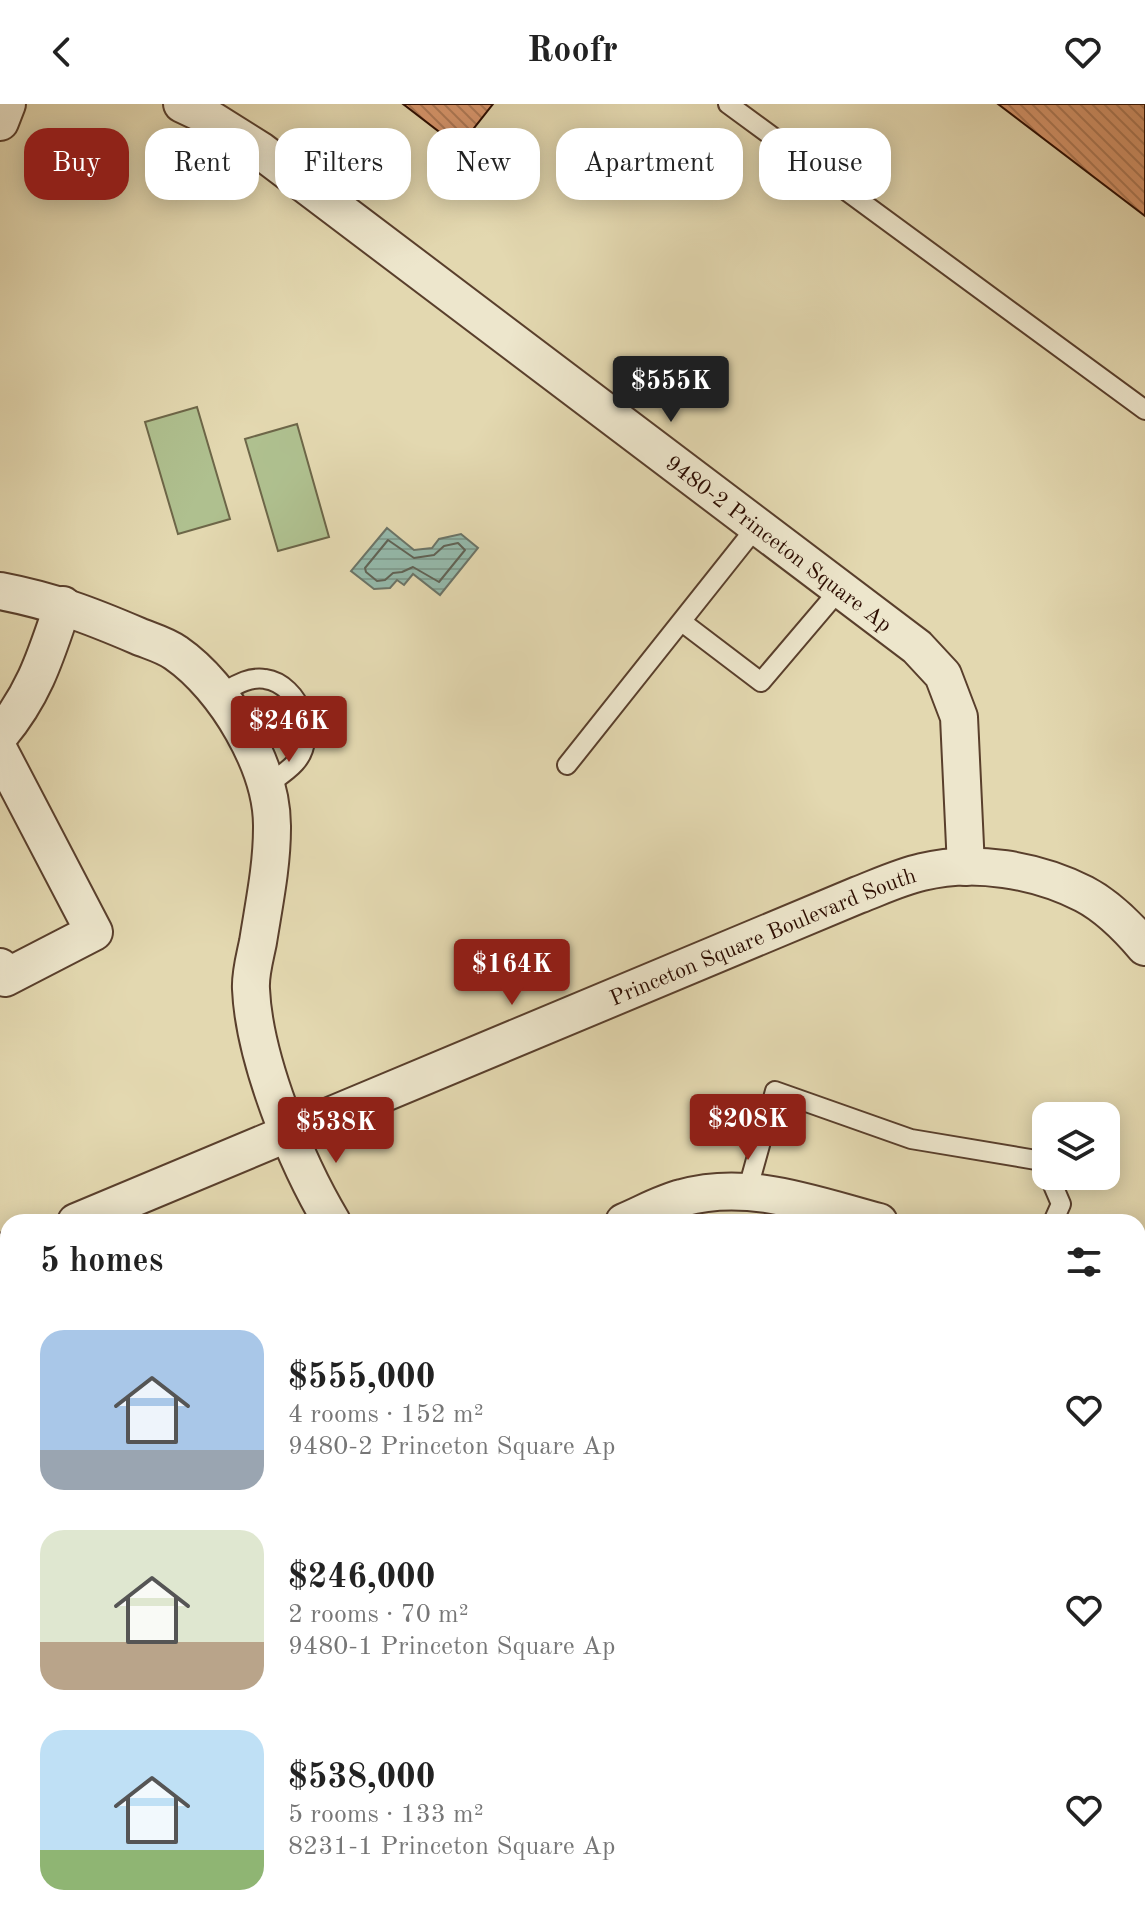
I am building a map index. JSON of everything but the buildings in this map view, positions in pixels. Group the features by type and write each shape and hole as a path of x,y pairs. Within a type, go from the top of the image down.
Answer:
{"street":[{"path":"0,122 7,104"},
{"name":"9480-2 Princeton Square Ap","path":"182,104 261,151 917,647 943,675 959,717 966,867"},
{"path":"0,591 63,605 176,652 230,708 249,740 272,804 267,889 250,985 258,1042 289,1133 328,1214"},
{"path":"0,735 38,680 63,605"},
{"path":"0,752 94,932 5,978 0,967"},
{"name":"Princeton Square Boulevard South","path":"95,1214 858,895 923,871 966,867 1011,870 1051,881 1086,895 1115,916 1145,947"},
{"path":"664,1214 684,1210 702,1193 747,1192 784,1197 849,1214"}],"lane":[{"path":"728,104 1145,410"},
{"path":"567,765 757,526"},
{"path":"682,622 761,682 840,589"},
{"path":"218,695 247,680 266,679 293,696 304,717 306,742 296,762 266,786"},
{"path":"747,1192 775,1091 911,1139 1032,1159"},
{"path":"1055,1190 1061,1204 1057,1214"}],"green space":[{"path":"197,407 230,519 178,534 145,422"},
{"path":"297,424 329,537 278,551 245,439"}],"water":[{"path":"387,528 414,550 432,548 439,539 461,534 478,548 440,595 413,574 404,585 397,580 390,588 374,589 351,571"}]}
